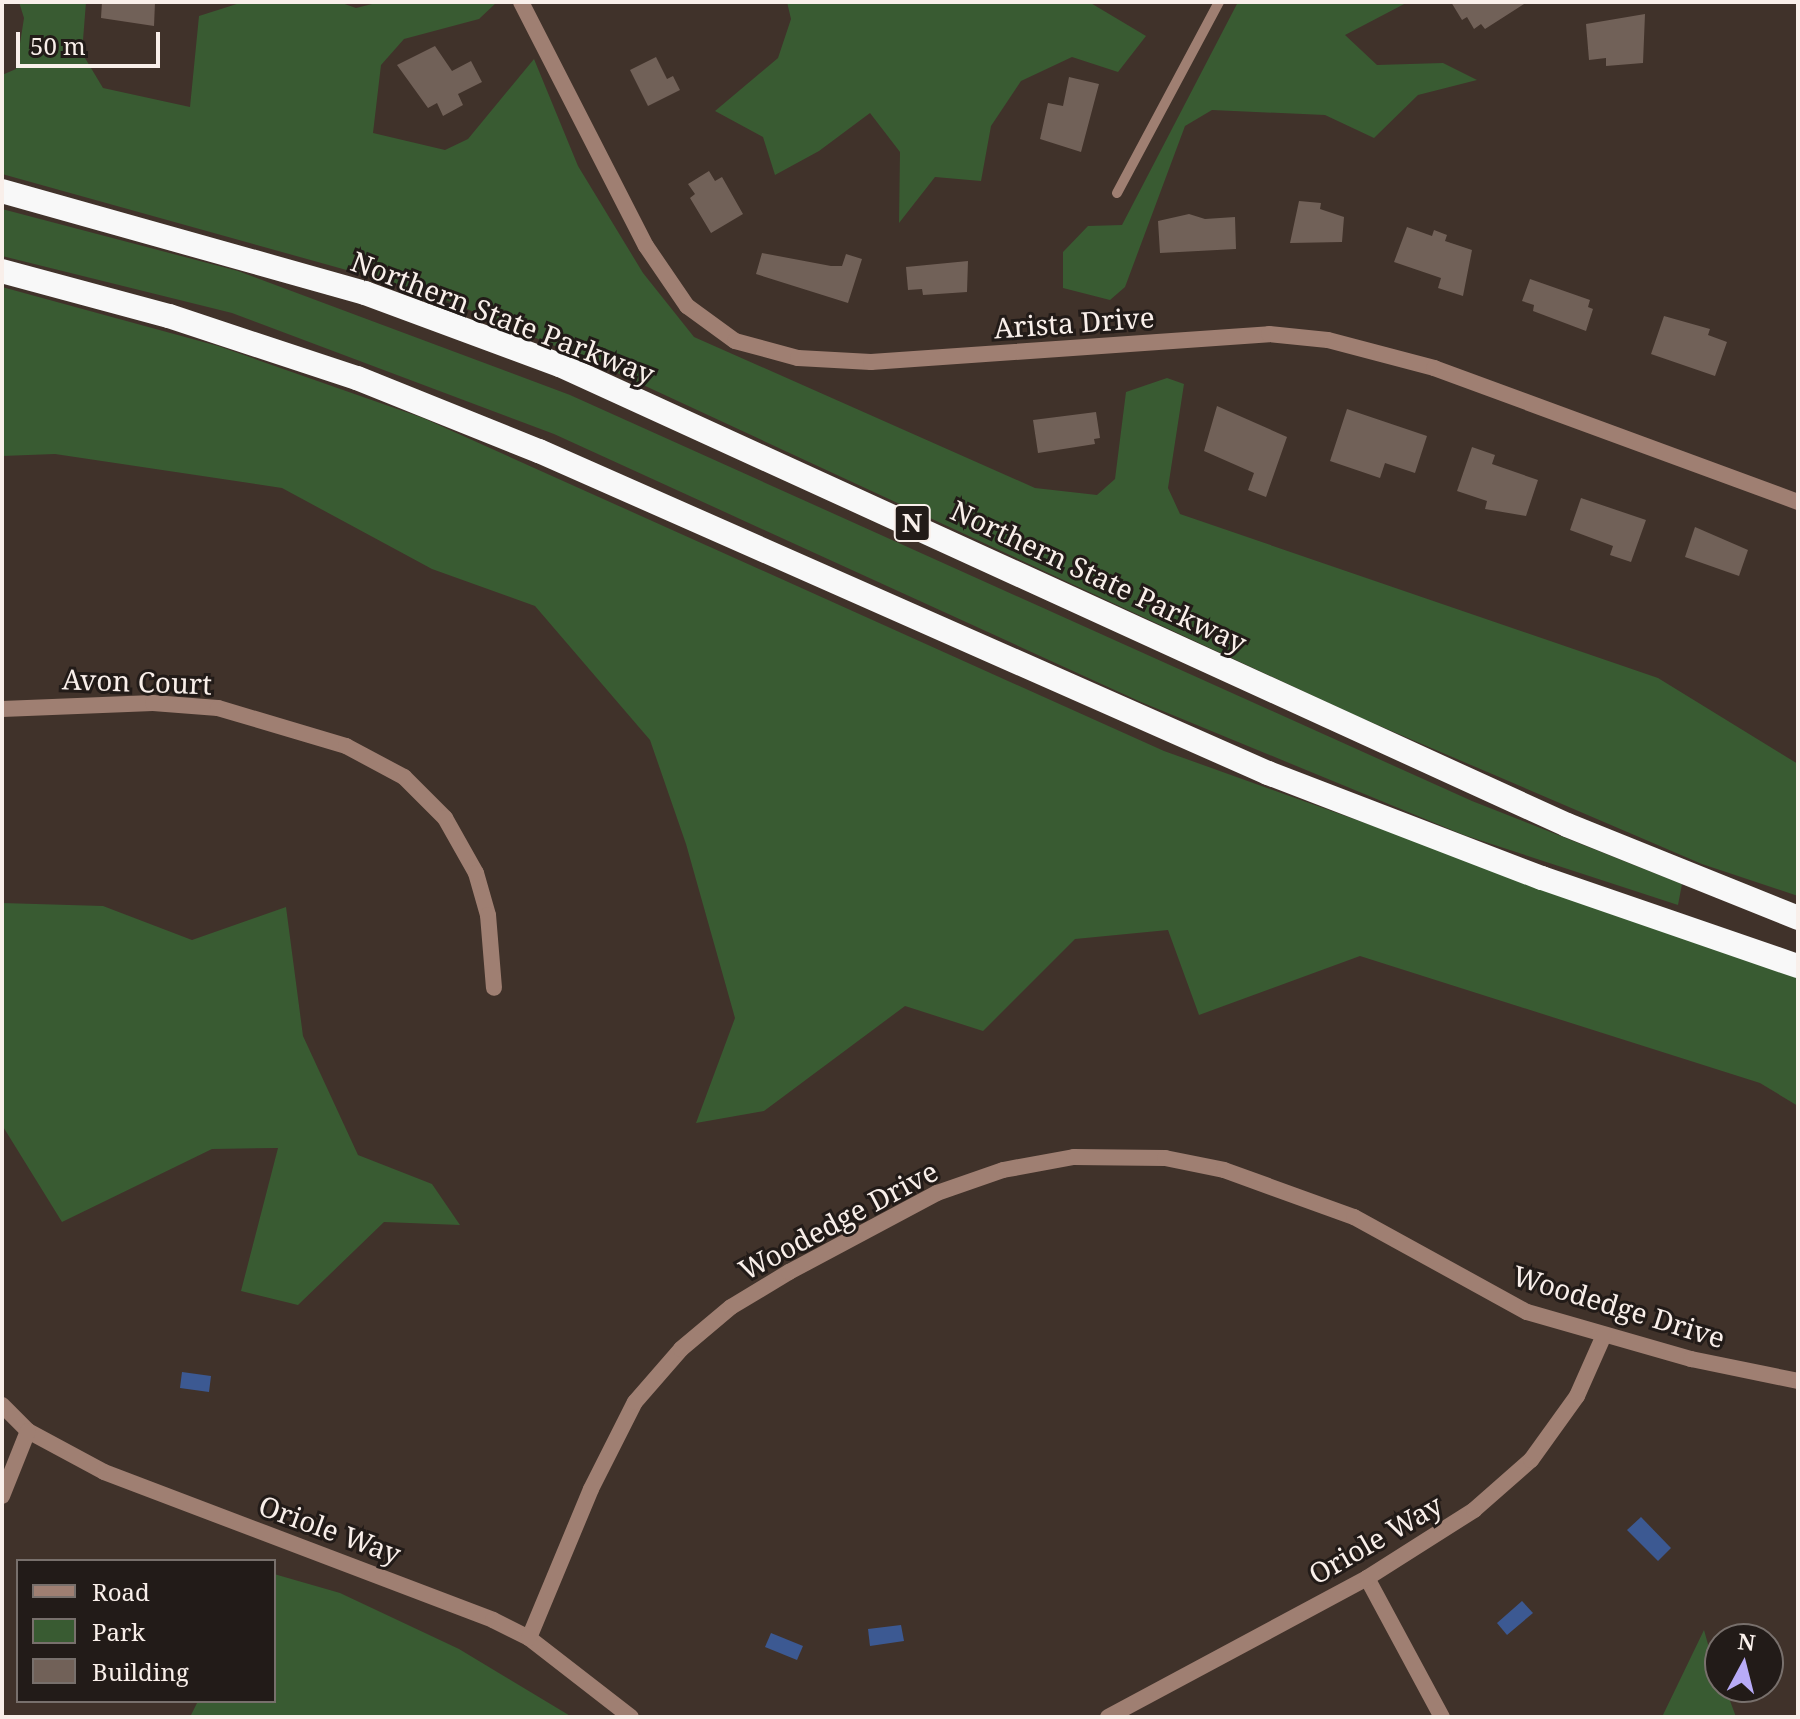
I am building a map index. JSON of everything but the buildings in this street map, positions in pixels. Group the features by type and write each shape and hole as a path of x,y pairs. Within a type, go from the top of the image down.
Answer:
{"highway":[{"name":"Northern State Parkway","path":"2,191 365,293 560,365 1567,825 1798,918"},
{"path":"2,271 169,316 357,378 539,451 1268,773 1542,878 1798,966"}],"street":[{"name":"Arista Drive","path":"521,2 646,246 687,306 735,341 798,358 871,362 1269,334 1328,340 1434,368 1798,502"},
{"name":"Avon Court","path":"2,709 153,703 218,708 346,746 404,777 445,818 476,873 488,915 494,988"},
{"name":"Woodedge Drive","path":"529,1638 591,1489 635,1402 681,1349 731,1307 789,1272 937,1193 1003,1170 1074,1157 1165,1158 1224,1170 1354,1217 1527,1312 1604,1335 1798,1381"},
{"name":"Oriole Way","path":"1108,1717 1367,1578 1474,1510 1531,1460 1577,1396 1604,1335"},
{"name":"Oriole Way","path":"2,1405 28,1431 104,1472 399,1582 529,1638 631,1717"},
{"path":"2,1496 28,1431"},
{"path":"1367,1578 1442,1717"}],"lane":[{"path":"1117,193 1219,2"}],"green space":[{"path":"19,2 86,2 82,53 103,88 190,107 199,16 243,2 339,2 356,8 380,2 497,2 479,19 404,39 381,65 373,133 445,150 468,139 534,59 578,166 643,273 694,337 1035,488 1097,495 1115,479 1126,392 1167,378 1184,384 1168,488 1180,514 1658,678 1798,764 1798,896 1702,864 1359,717 600,365 429,293 2,174 2,75 16,69 24,18"},
{"path":"787,2 1089,2 1146,36 1118,72 1072,57 1021,81 991,126 981,181 935,177 899,223 900,152 870,113 819,151 775,175 763,137 715,111 778,58 791,19"},
{"path":"1238,2 1408,2 1345,35 1377,65 1443,63 1477,80 1418,95 1374,138 1325,115 1212,110 1185,126 1125,287 1110,300 1063,288 1063,252 1088,226 1122,225"},
{"path":"2,209 238,271 570,395 1472,801 1682,884 1678,905 1464,835 1141,702 554,434 232,313 2,256"},
{"path":"2,287 218,346 423,418 1164,751 1798,978 1798,1106 1760,1083 1360,956 1199,1015 1168,930 1075,939 983,1031 905,1006 764,1111 696,1123 735,1018 686,844 650,740 535,606 432,569 282,488 55,454 2,456"},
{"path":"2,903 103,906 192,940 286,907 303,1036 358,1155 432,1184 460,1225 384,1222 298,1305 241,1291 278,1148 212,1149 62,1222 2,1125"},
{"path":"276,1575 340,1593 459,1649 572,1717 190,1717 197,1703 276,1703"},
{"path":"1704,1630 1704,1703 1731,1703 1736,1717 1662,1717"}],"water":[{"path":"182,1372 211,1376 209,1392 180,1388"},
{"path":"1641,1517 1671,1548 1658,1561 1627,1530"},
{"path":"1522,1601 1533,1613 1507,1635 1497,1623"},
{"path":"901,1625 904,1641 870,1646 868,1629"},
{"path":"771,1633 803,1646 797,1660 765,1647"}]}
